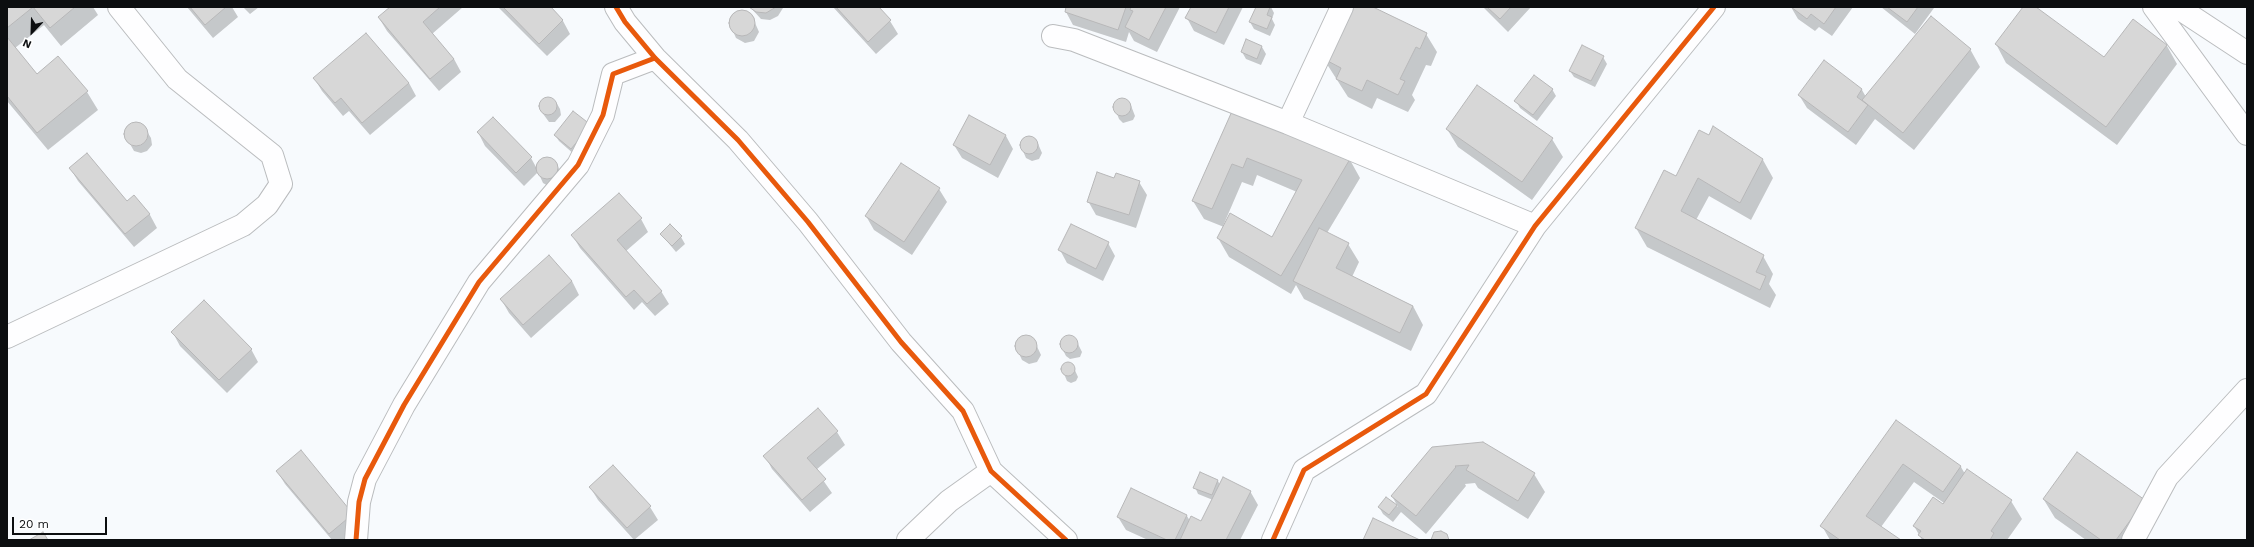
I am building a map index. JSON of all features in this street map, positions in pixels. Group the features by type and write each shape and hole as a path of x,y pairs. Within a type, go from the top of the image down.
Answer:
{"street":[{"path":"7,337 243,225 267,205 281,184 272,156 177,79 119,7"},
{"path":"616,7 624,22 655,58 738,140 808,222 901,342 963,411 991,471 1066,540"},
{"path":"1288,123 1342,7"},
{"path":"1273,540 1304,470 1426,394 1535,226 1714,7"},
{"path":"2154,7 2247,134"},
{"path":"2177,7 2247,53"},
{"path":"1052,36 1074,40 1288,123 1535,226"},
{"path":"356,540 359,502 365,479 404,405 479,282 578,165 603,115 614,74 655,58"},
{"path":"2133,540 2167,478 2247,390"},
{"path":"908,540 949,501 991,471"}],"building":[{"path":"7,7 33,7 7,28"},
{"path":"33,7 75,7 50,28"},
{"path":"190,7 226,7 205,25"},
{"path":"390,7 440,7 423,22 454,59 430,79 378,17"},
{"path":"503,7 551,7 563,20 539,44"},
{"path":"749,7 776,7 766,13 756,12"},
{"path":"836,7 879,7 891,20 868,42"},
{"path":"1066,7 1126,7 1118,30 1065,12"},
{"path":"1131,7 1166,7 1149,40 1125,27 1133,11 1130,10"},
{"path":"1191,7 1229,7 1216,33 1185,18"},
{"path":"1256,7 1270,7 1267,15 1272,17 1267,29 1249,22"},
{"path":"1347,7 1373,7 1427,33 1420,49 1416,47 1400,79 1405,81 1398,95 1367,80 1362,91 1336,79 1341,68 1322,58"},
{"path":"1487,7 1511,7 1500,19"},
{"path":"1791,7 1836,7 1824,24 1811,14 1807,19"},
{"path":"1887,7 1918,7 1907,22"},
{"path":"2023,7 2036,7 2104,57 2133,19 2167,45 2106,127 1995,44"},
{"path":"742,10 751,14 755,23 751,32 742,36 733,32 729,23 733,14"},
{"path":"1931,16 1971,49 1903,133 1862,100"},
{"path":"366,33 409,83 362,123 341,98 335,103 313,78"},
{"path":"7,37 37,74 58,56 88,91 37,133 7,96"},
{"path":"1246,39 1262,46 1257,59 1241,52"},
{"path":"1582,45 1604,56 1591,81 1569,71"},
{"path":"1824,60 1862,89 1857,97 1868,105 1848,132 1798,95"},
{"path":"1534,75 1553,89 1533,115 1514,101"},
{"path":"1477,85 1553,138 1522,182 1446,129"},
{"path":"548,97 552,98 556,102 556,110 552,114 548,115 544,114 540,110 539,106 540,102 544,98"},
{"path":"1118,98 1126,98 1131,103 1129,114 1126,116 1118,116 1113,111 1113,103"},
{"path":"1233,109 1350,159 1281,276 1217,238 1230,213 1272,237 1302,180 1247,158 1243,168 1232,164 1212,209 1192,201"},
{"path":"573,111 591,125 571,149 554,135"},
{"path":"969,115 1006,135 990,165 953,145"},
{"path":"493,117 532,157 516,173 477,132"},
{"path":"136,122 141,123 147,129 147,139 141,145 136,146 131,145 125,139 124,134 125,129 131,123"},
{"path":"1713,126 1763,159 1740,203 1698,178 1681,211 1764,255 1756,272 1766,276 1760,290 1635,228 1664,170 1676,176 1699,130 1709,135"},
{"path":"1025,136 1033,136 1038,141 1036,152 1033,154 1025,154 1020,149 1020,141"},
{"path":"87,153 127,201 134,195 150,214 125,234 69,168"},
{"path":"543,157 551,157 558,164 558,172 551,179 543,179 536,172 536,164"},
{"path":"901,163 940,188 904,242 865,216"},
{"path":"1097,172 1114,178 1116,173 1140,181 1129,215 1087,202"},
{"path":"619,193 642,218 617,240 662,291 647,304 634,290 626,297 571,235"},
{"path":"670,224 682,236 672,246 660,234"},
{"path":"1071,224 1109,242 1096,269 1058,250"},
{"path":"1319,228 1349,243 1336,268 1413,306 1400,333 1293,281"},
{"path":"549,255 572,281 523,325 500,299"},
{"path":"204,300 252,349 219,380 171,332"},
{"path":"1026,335 1034,338 1037,346 1034,354 1026,357 1018,354 1015,346 1018,338"},
{"path":"1065,335 1073,335 1078,340 1076,351 1073,353 1065,353 1060,348 1060,340"},
{"path":"1068,362 1073,364 1075,369 1073,374 1068,376 1063,374 1061,369 1063,364"},
{"path":"818,408 838,431 807,458 826,479 802,500 763,456"},
{"path":"1896,420 1961,466 1943,492 1903,464 1866,516 1901,540 1840,540 1820,526"},
{"path":"1483,442 1535,473 1518,501 1466,470 1469,465 1455,466 1456,467 1416,516 1391,496 1432,447"},
{"path":"301,450 353,514 329,534 276,471"},
{"path":"2077,452 2145,500 2116,540 2101,540 2043,499"},
{"path":"613,465 651,506 627,528 589,487"},
{"path":"1967,469 2012,500 1991,531 1994,533 1990,540 1925,540 1918,535 1921,531 1913,526 1933,497 1943,504"},
{"path":"1200,472 1218,480 1212,495 1193,488"},
{"path":"1223,477 1251,491 1226,540 1180,540 1191,516 1201,521"},
{"path":"1131,488 1187,515 1175,540 1167,540 1117,517"},
{"path":"1386,497 1397,505 1389,515 1378,507"},
{"path":"1373,518 1420,540 1363,540"},
{"path":"1441,531 1447,534 1449,540 1431,540 1434,532"},
{"path":"43,532 48,540 29,540"}],"cycle path":[{"path":"616,7 625,22 655,58 738,140 808,222 901,342 963,411 991,471 1066,540"},
{"path":"1273,540 1304,470 1426,394 1535,226 1714,7"},
{"path":"356,540 359,502 365,479 404,405 479,282 578,165 603,115 613,74 655,58"}]}
